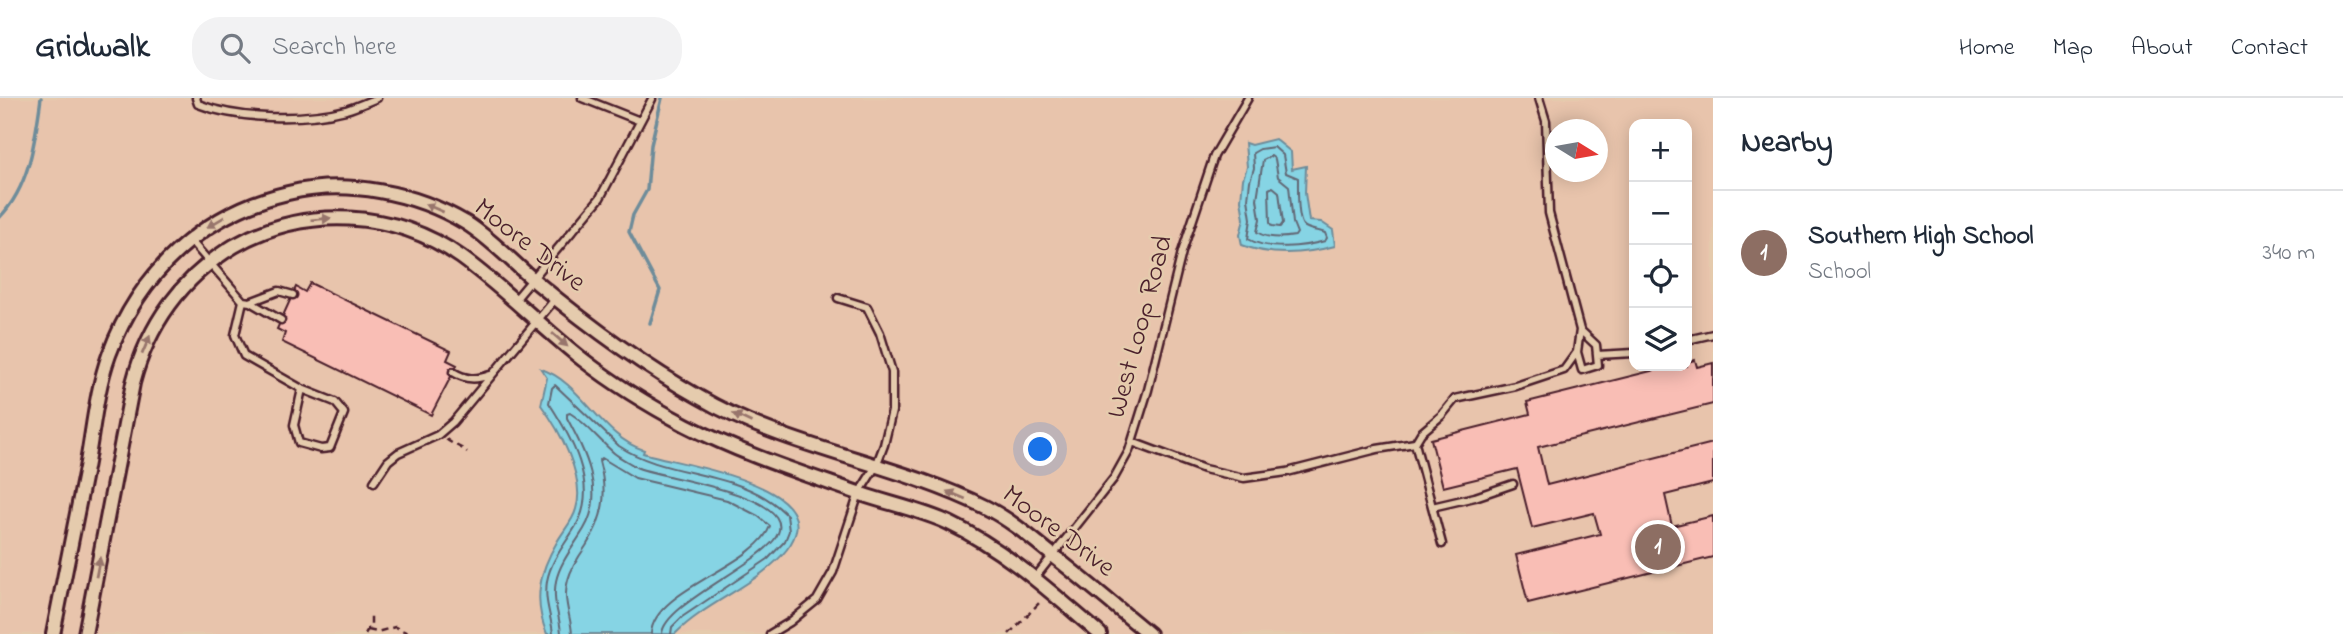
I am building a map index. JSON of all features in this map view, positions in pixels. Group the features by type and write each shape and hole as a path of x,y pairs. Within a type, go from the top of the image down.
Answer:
{"street":[{"name":"Moore Drive","path":"53,634 108,359 132,304 153,274 190,239 219,219 271,197 312,188 369,189 399,195 466,223 608,340 646,367 705,401 760,426 944,490 990,509 1024,532 1149,634"},
{"name":"Moore Drive","path":"85,634 138,364 160,317 196,272 209,262 254,235 319,218 372,220 433,240 460,257 603,374 685,424 765,460 948,523 992,546 1100,634"}],"lane":[{"path":"196,98 198,104 219,112 291,117 345,110 377,98"},
{"path":"582,98 640,121"},
{"name":"West Loop Road","path":"1034,579 1114,478 1132,442 1148,390 1182,252 1214,156 1248,98"},
{"path":"1539,98 1546,121 1549,213 1580,330 1577,352 1582,370 1598,365 1596,345 1580,330"},
{"path":"514,301 600,198 652,99"},
{"path":"190,239 246,302 281,320"},
{"path":"246,302 279,291 293,295"},
{"path":"374,482 388,461 398,453 438,435 453,422 556,298"},
{"path":"770,634 817,600 833,572 859,493 876,466 892,411 892,372 880,333 867,307 838,298"},
{"path":"246,302 235,335 244,356 302,389 335,402 344,413 330,448 321,449 299,443 294,425 302,389"},
{"path":"1692,339 1713,334"},
{"path":"1442,544 1415,443 1421,433 1441,416 1455,399 1516,386 1564,370 1577,352"},
{"path":"1597,355 1629,353"},
{"path":"453,372 476,380 492,374"},
{"path":"1132,442 1205,469 1244,478 1287,472 1377,449 1415,443"},
{"path":"1432,507 1513,485"}],"path":[{"path":"445,438 467,452"},
{"path":"1009,634 1049,593"},
{"path":"365,634 371,612"},
{"path":"368,630 377,632 395,627 410,634"}],"shaded area":[{"path":"0,98 1713,98 1713,634 0,634"}],"water":[{"path":"1275,139 1291,152 1292,169 1306,166 1305,193 1309,221 1321,222 1333,230 1335,246 1312,251 1277,253 1242,245 1240,235 1244,219 1241,200 1247,167 1245,143 1251,145"},
{"path":"541,369 568,385 616,434 629,444 644,450 643,453 731,476 762,488 785,503 796,521 790,545 762,573 695,617 675,634 547,634 540,610 542,576 551,553 575,513 578,497 569,454 541,405 547,378"}],"building":[{"path":"310,283 451,351 447,360 457,365 431,415 282,342 285,333 277,329 296,287 305,292"},
{"path":"1695,360 1697,367 1713,363 1713,404 1538,447 1547,485 1713,443 1713,483 1665,495 1672,526 1713,516 1713,557 1528,603 1516,555 1600,534 1594,513 1532,528 1517,469 1443,487 1431,439 1530,414 1527,402 1651,371 1692,371 1692,361"}],"waterway":[{"path":"0,217 10,205 25,177 41,98"},
{"path":"650,323 660,290 629,232 633,215 647,190 651,145 662,98"}],"place":[{"name":"Southern High School","path":"1658,547"}]}
